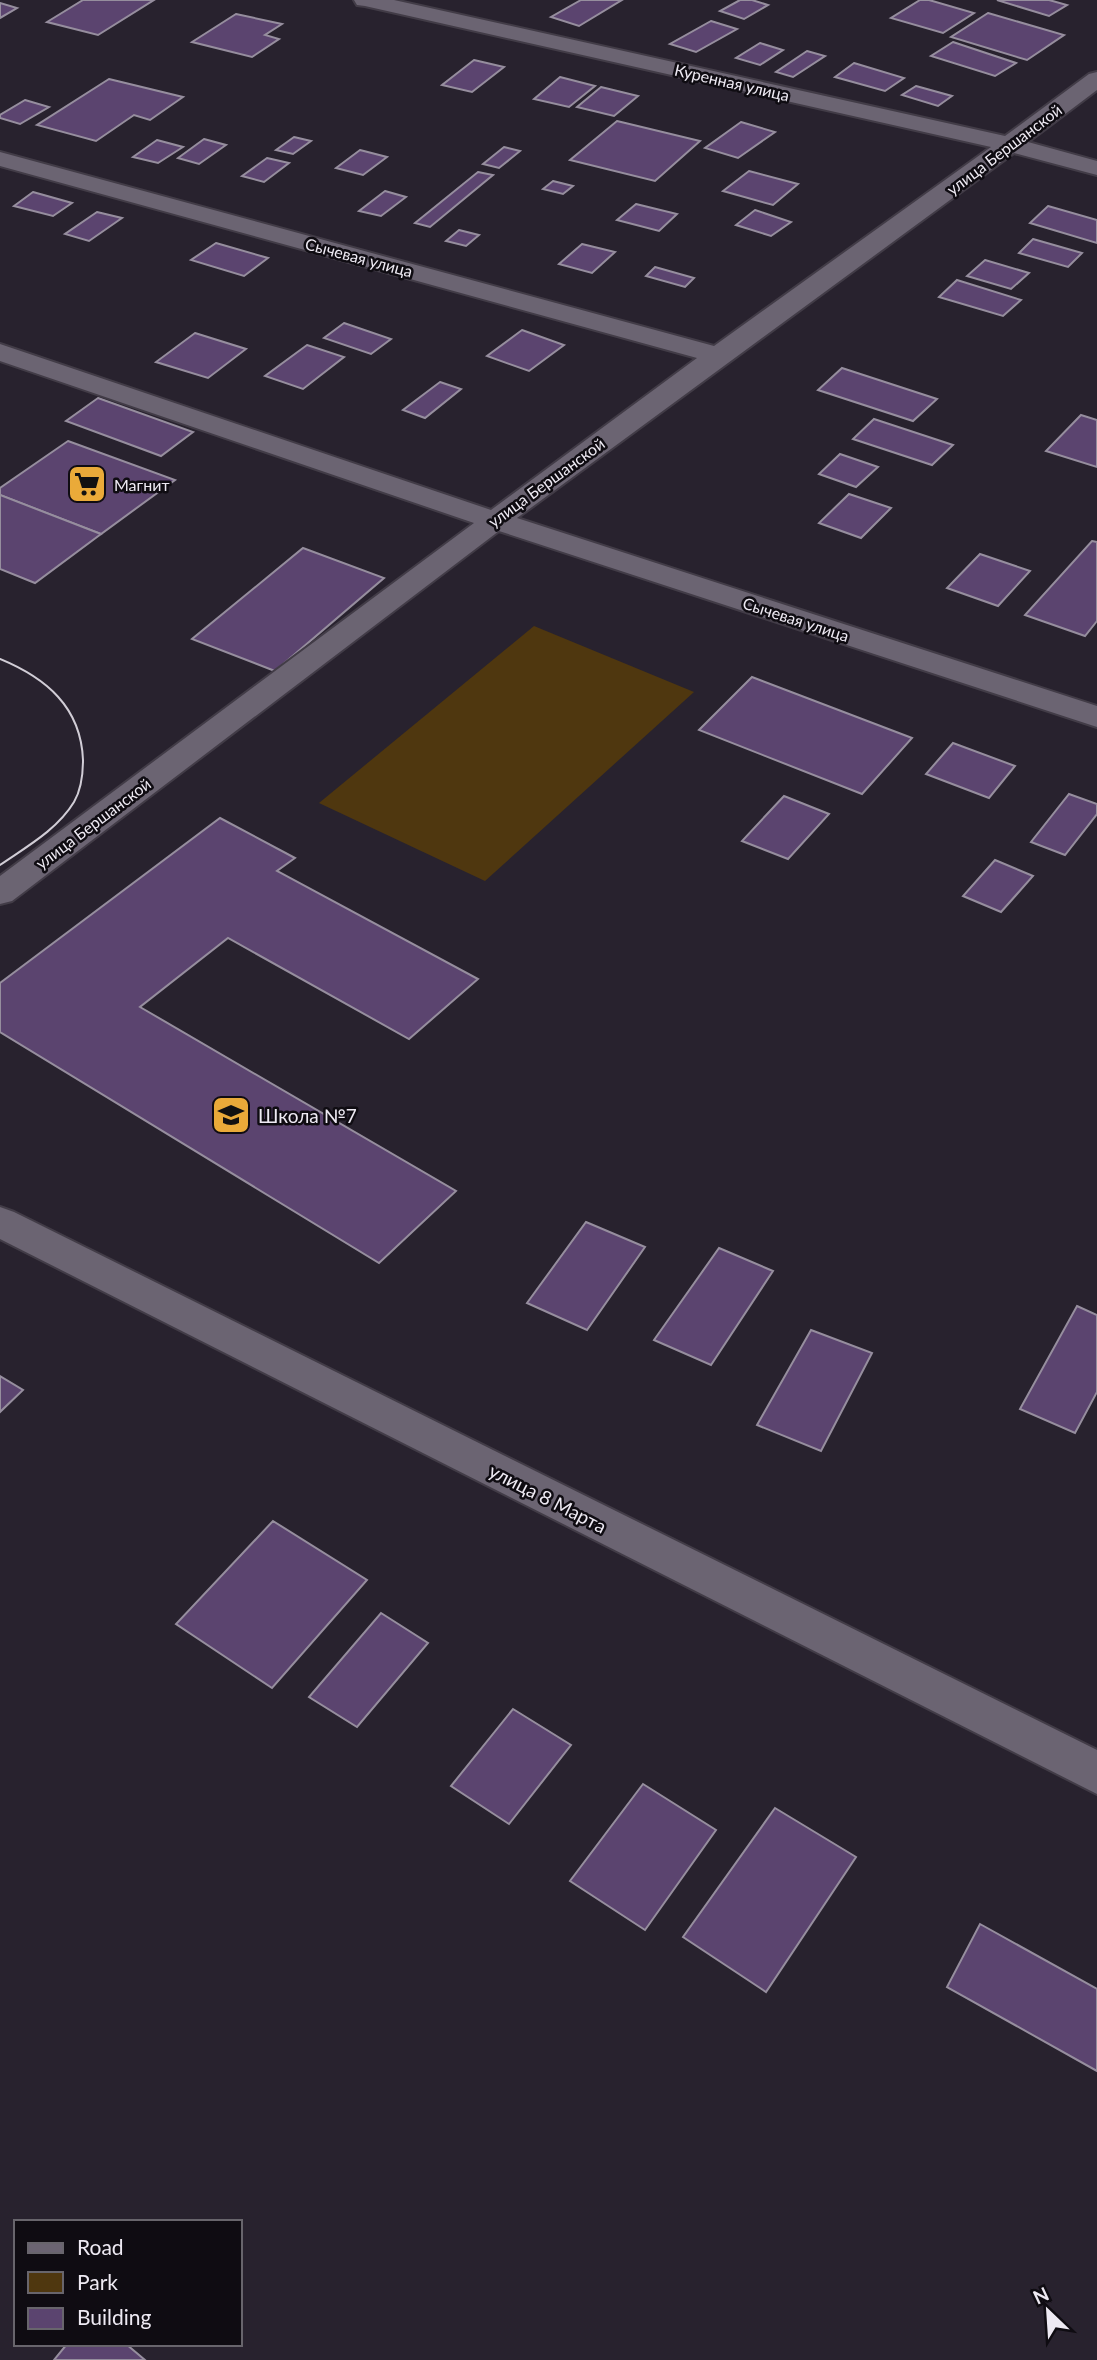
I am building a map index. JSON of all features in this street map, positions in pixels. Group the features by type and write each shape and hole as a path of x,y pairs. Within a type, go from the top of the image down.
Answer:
{"street":[{"name":"Куренная улица","path":"365,0 1012,145 1097,168"},
{"name":"улица Бершанской","path":"0,893 494,520 718,355 1012,145 1097,79"},
{"name":"Сычевая улица","path":"0,159 718,355"},
{"name":"Сычевая улица","path":"0,352 494,520 1097,718"},
{"name":"улица 8 Марта","path":"0,1222 1097,1773"}],"green space":[{"path":"534,626 694,692 485,881 319,803"}],"building":[{"path":"83,0 154,0 98,35 47,22"},
{"path":"581,0 622,0 579,26 551,17"},
{"path":"740,0 752,0 768,5 744,19 720,11"},
{"path":"920,0 929,0 974,13 943,33 891,18"},
{"path":"997,0 1049,0 1067,5 1049,16"},
{"path":"0,3 17,8 0,18"},
{"path":"988,13 1064,35 1027,60 951,37"},
{"path":"236,14 282,24 265,35 279,39 252,57 192,42"},
{"path":"711,21 737,29 696,52 670,44"},
{"path":"953,42 1016,63 995,76 931,56"},
{"path":"760,43 783,50 760,65 736,58"},
{"path":"807,51 825,56 793,77 776,72"},
{"path":"474,60 504,67 472,92 442,85"},
{"path":"854,63 904,78 885,91 835,77"},
{"path":"560,77 595,86 569,107 534,99"},
{"path":"109,79 183,97 150,120 134,115 96,141 37,125"},
{"path":"916,86 952,96 938,106 902,95"},
{"path":"601,87 638,96 614,116 577,107"},
{"path":"25,100 49,107 20,124 0,118 0,115"},
{"path":"617,121 700,141 655,181 570,160"},
{"path":"741,122 775,132 738,158 705,148"},
{"path":"294,137 311,141 293,154 276,150"},
{"path":"204,139 226,145 199,164 178,158"},
{"path":"157,140 183,147 158,163 133,157"},
{"path":"504,147 520,151 499,168 483,164"},
{"path":"360,150 387,157 363,175 336,168"},
{"path":"267,158 289,163 264,182 242,176"},
{"path":"749,171 798,184 773,205 723,191"},
{"path":"478,172 493,175 430,227 415,223"},
{"path":"553,181 573,186 563,194 543,189"},
{"path":"385,191 406,197 381,216 359,211"},
{"path":"33,192 72,203 53,216 14,206"},
{"path":"636,204 677,214 659,231 617,220"},
{"path":"1048,206 1097,220 1097,243 1030,223"},
{"path":"755,210 791,222 771,236 736,225"},
{"path":"97,212 122,218 89,241 65,234"},
{"path":"459,230 479,235 466,246 446,241"},
{"path":"1033,239 1082,253 1068,267 1019,253"},
{"path":"216,243 268,258 244,276 191,260"},
{"path":"582,244 615,252 592,273 559,264"},
{"path":"985,260 1029,273 1011,289 967,276"},
{"path":"655,267 694,278 685,287 646,276"},
{"path":"957,280 1021,300 1003,316 939,297"},
{"path":"344,323 391,339 371,354 324,338"},
{"path":"522,330 564,345 529,371 487,356"},
{"path":"195,333 246,349 208,378 156,362"},
{"path":"307,345 344,357 303,389 265,376"},
{"path":"842,368 937,399 913,421 818,390"},
{"path":"440,382 461,389 425,418 403,410"},
{"path":"98,398 193,432 161,456 66,421"},
{"path":"1081,415 1097,420 1097,467 1046,451"},
{"path":"874,419 953,445 932,465 853,439"},
{"name":"Магнит","path":"68,441 175,480 101,534 0,495 0,488"},
{"path":"840,454 878,467 856,487 819,474"},
{"path":"849,494 891,508 861,538 819,523"},
{"path":"0,495 101,534 35,583 0,569"},
{"path":"1092,541 1097,542 1097,621 1085,636 1025,615"},
{"path":"303,548 384,578 275,671 192,639"},
{"path":"980,554 1030,571 998,606 947,588"},
{"path":"752,677 912,738 862,794 699,730"},
{"path":"953,743 1015,766 989,798 926,774"},
{"path":"1069,794 1097,804 1097,814 1065,855 1031,842"},
{"path":"784,796 829,814 788,859 742,841"},
{"name":"Школа №7","path":"220,818 295,858 277,871 478,979 409,1039 228,938 140,1007 456,1191 379,1263 0,1032 0,983"},
{"path":"995,860 1033,876 1001,912 963,896"},
{"path":"586,1222 645,1247 587,1330 527,1303"},
{"path":"719,1248 773,1271 711,1365 654,1340"},
{"path":"1077,1306 1097,1315 1097,1392 1075,1433 1020,1409"},
{"path":"811,1330 872,1353 821,1451 757,1425"},
{"path":"0,1376 23,1390 0,1412"},
{"path":"273,1521 367,1580 272,1688 176,1624"},
{"path":"381,1613 428,1643 357,1727 309,1697"},
{"path":"513,1709 571,1745 509,1824 451,1786"},
{"path":"643,1784 716,1830 645,1930 570,1881"},
{"path":"775,1808 856,1857 766,1992 683,1937"},
{"path":"980,1924 1097,1989 1097,2071 947,1987"},
{"path":"65,2346 128,2346 145,2360 54,2360"}],"tram line":[{"path":"0,659 32,675 58,697 76,725 83,760 78,792 67,812 40,837 0,865"}],"place":[{"name":"Магнит","path":"87,484"},
{"name":"Школа №7","path":"231,1115"}]}
